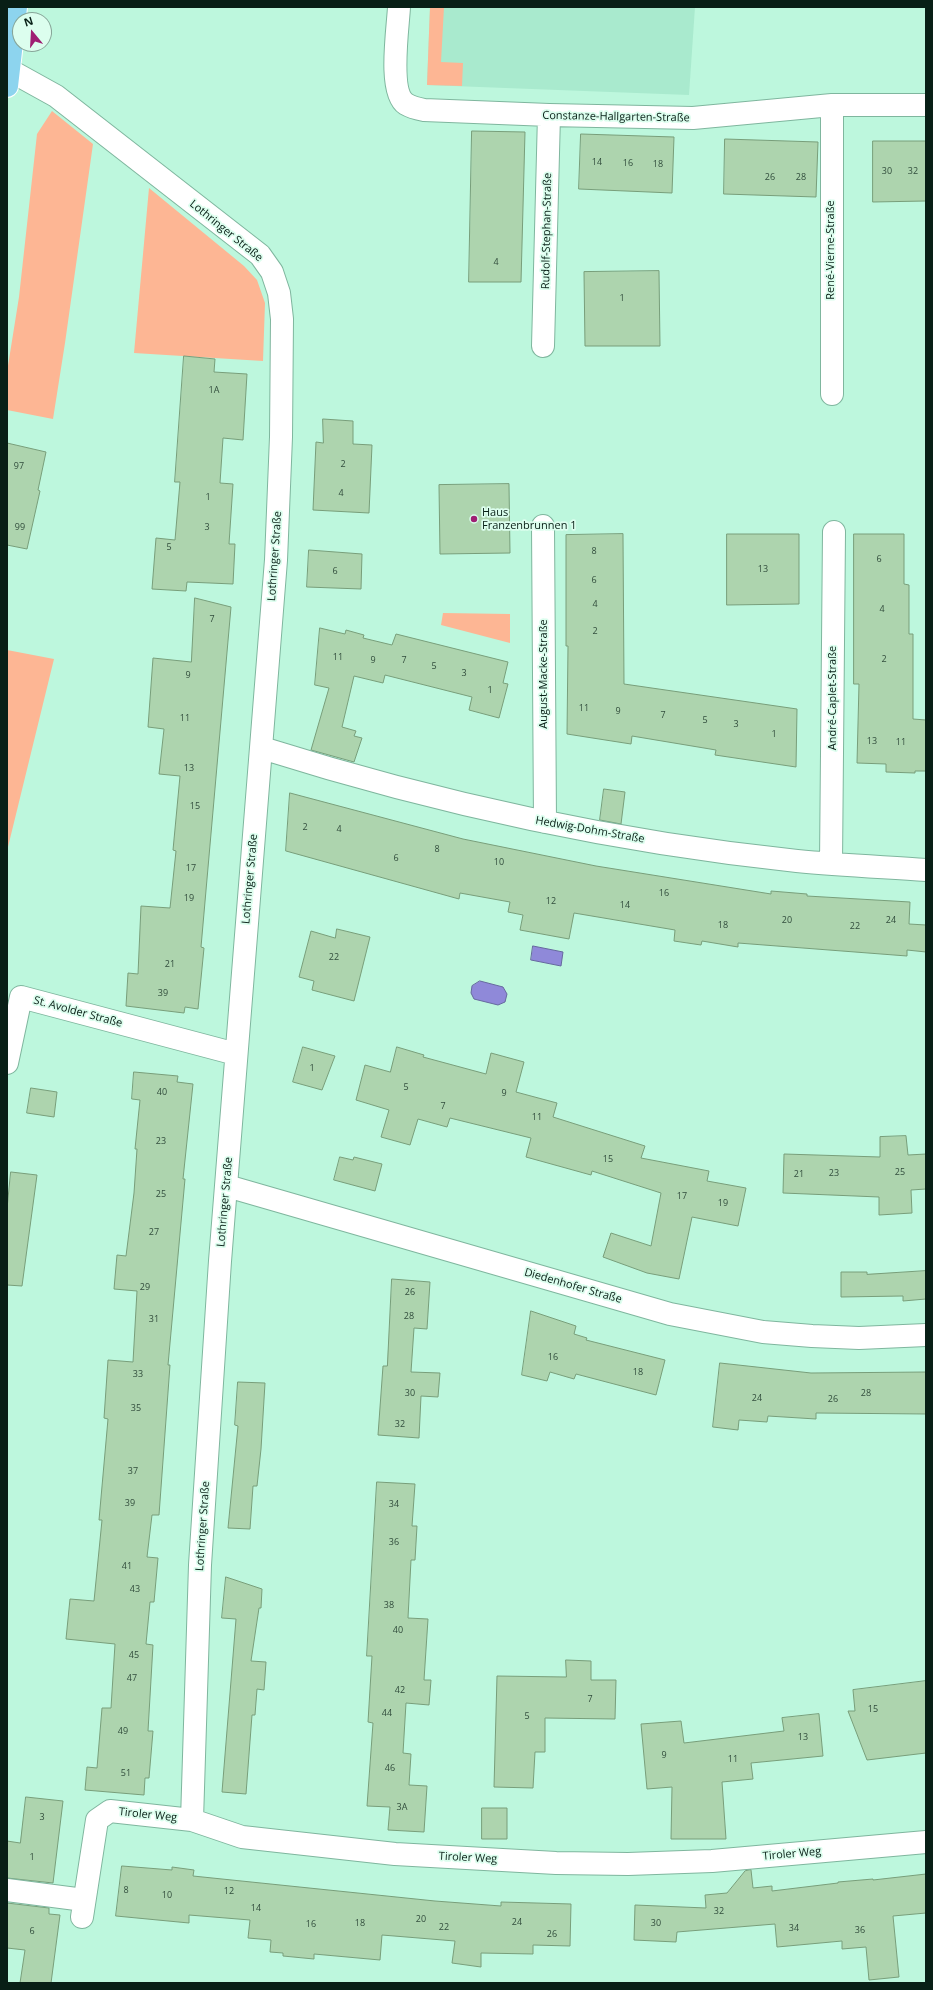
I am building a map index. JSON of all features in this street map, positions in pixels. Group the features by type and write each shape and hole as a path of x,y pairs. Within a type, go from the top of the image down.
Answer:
{"main road":[{"path":"8,78 16,7"}],"street":[{"name":"Constanze-Hallgarten-Straße","path":"399,7 396,80 399,94 406,104 424,110 549,116 693,118 832,105 926,105"},
{"name":"Lothringer Straße","path":"8,78 40,86 83,117 260,255 272,272 279,293 282,319 281,437 276,560 262,748 236,1054 228,1186 220,1261 200,1565 192,1820"},
{"name":"René-Vierne-Straße","path":"832,105 832,394"},
{"name":"Rudolf-Stephan-Straße","path":"543,346 549,116"},
{"name":"August-Macke-Straße","path":"544,526 545,822"},
{"name":"André-Caplet-Straße","path":"831,863 834,532"},
{"name":"Hedwig-Dohm-Straße","path":"262,748 389,786 545,822 710,850 831,863 926,870"},
{"name":"St. Avolder Straße","path":"7,1063 21,997 236,1054"},
{"name":"Diedenhofer Straße","path":"228,1186 670,1314 763,1332 859,1338 926,1335"},
{"name":"Tiroler Weg","path":"7,1890 83,1908 97,1820 110,1811 192,1820 242,1837 395,1854 556,1863 628,1864 712,1861 926,1842"}],"shaded area":[{"path":"430,7 695,7 689,95 427,85"},
{"path":"430,7 444,7 441,62 463,63 462,86 427,85"},
{"path":"52,111 93,144 53,419 7,410 7,372 19,297 37,134"},
{"path":"149,188 244,266 257,280 265,303 263,361 134,353"},
{"path":"443,613 510,614 510,643 441,625"},
{"path":"7,650 54,659 7,851"},
{"path":"533,946 563,952 561,966 531,960"},
{"path":"480,981 503,987 507,994 505,1002 498,1005 474,999 471,993 472,986"}],"building":[{"path":"472,131 525,132 521,282 469,282"},
{"path":"581,134 674,137 672,193 579,189"},
{"path":"725,139 818,142 816,197 724,194"},
{"path":"873,141 926,141 926,201 873,202"},
{"path":"659,271 660,346 585,346 584,272"},
{"path":"184,356 215,359 214,372 247,374 243,440 223,438 220,483 233,484 229,544 235,544 233,584 187,582 186,591 152,589 156,538 175,540 180,482 175,482"},
{"path":"323,419 353,421 353,444 372,445 369,513 313,510 316,442 323,443"},
{"path":"7,443 46,452 38,490 40,491 27,549 7,545"},
{"name":"Haus Franzenbrunnen 1","path":"509,484 510,553 440,554 439,485"},
{"path":"623,534 624,684 797,709 796,767 715,755 716,750 632,736 631,744 567,734 568,646 566,646 566,535"},
{"path":"727,534 799,534 799,604 727,605"},
{"path":"854,534 904,534 904,584 909,585 909,634 913,634 913,719 926,720 926,771 915,771 915,773 886,772 886,764 857,763 859,684 854,684"},
{"path":"309,550 362,554 361,589 307,587"},
{"path":"195,598 231,607 201,947 204,948 198,1009 185,1007 184,1013 126,1006 128,973 138,974 141,906 170,908 176,851 173,850 180,776 159,774 164,729 148,727 153,658 191,662"},
{"path":"320,628 345,634 346,630 364,635 363,638 392,645 396,634 508,662 503,683 508,684 499,718 469,710 472,697 385,675 383,683 354,676 342,727 356,731 354,736 362,738 354,762 311,750 329,688 315,685"},
{"path":"604,789 625,792 621,824 600,820"},
{"path":"290,793 463,839 596,866 771,894 771,891 807,894 807,896 910,902 909,924 926,925 926,952 907,950 907,956 738,943 738,947 702,941 701,945 674,941 675,930 574,913 569,939 520,930 523,915 508,912 510,902 460,893 459,899 286,851"},
{"path":"337,929 370,937 354,1001 312,990 314,981 299,977 311,931 335,938"},
{"path":"303,1047 335,1056 322,1090 293,1082"},
{"path":"397,1047 424,1055 423,1057 486,1074 491,1053 524,1062 516,1092 557,1103 553,1117 645,1146 641,1158 709,1171 707,1181 746,1188 738,1226 692,1217 679,1279 647,1273 603,1257 611,1233 651,1246 661,1193 592,1171 591,1175 526,1157 531,1138 450,1118 447,1127 418,1119 410,1145 381,1137 389,1110 356,1100 365,1065 390,1072"},
{"path":"134,1072 178,1076 177,1082 193,1084 183,1179 185,1179 168,1365 170,1365 159,1515 152,1515 147,1557 158,1558 154,1602 150,1602 146,1644 153,1645 148,1731 153,1731 149,1778 145,1778 144,1795 85,1790 87,1767 97,1768 102,1708 111,1708 115,1644 66,1639 70,1599 94,1601 102,1520 99,1520 108,1419 104,1418 108,1360 133,1362 137,1291 114,1289 117,1255 126,1256 134,1193 137,1149 135,1149 140,1100 132,1099"},
{"path":"31,1088 57,1092 54,1117 27,1113"},
{"path":"906,1136 908,1155 926,1154 926,1189 911,1190 912,1213 879,1215 879,1197 783,1193 784,1154 880,1157 880,1137"},
{"path":"340,1157 353,1160 354,1157 382,1164 375,1191 334,1180"},
{"path":"11,1172 37,1175 22,1286 7,1285 7,1209"},
{"path":"926,1271 926,1299 903,1301 903,1296 841,1297 841,1272 867,1272 867,1274"},
{"path":"392,1279 430,1282 427,1329 414,1328 411,1372 440,1373 438,1397 421,1396 419,1438 378,1435 383,1366 387,1366"},
{"path":"531,1311 576,1326 574,1334 587,1338 586,1340 665,1360 656,1395 576,1374 574,1379 550,1372 547,1381 522,1375"},
{"path":"720,1363 811,1373 926,1372 926,1414 816,1413 816,1419 768,1416 767,1422 739,1420 738,1430 713,1427"},
{"path":"238,1382 265,1383 261,1449 257,1486 253,1486 250,1529 228,1528 238,1426 235,1425"},
{"path":"377,1482 415,1484 412,1526 417,1526 415,1560 411,1560 408,1618 428,1619 424,1680 431,1680 429,1705 406,1703 403,1753 411,1754 409,1785 427,1786 424,1832 388,1830 390,1807 367,1806 373,1723 368,1722 372,1656 367,1656"},
{"path":"226,1577 262,1589 261,1608 259,1608 251,1661 266,1662 264,1690 257,1689 255,1715 252,1715 246,1794 222,1792 236,1619 222,1618"},
{"path":"566,1660 591,1661 591,1680 616,1680 615,1719 545,1718 545,1752 535,1752 533,1788 494,1787 497,1676 566,1677"},
{"path":"926,1681 926,1753 867,1760 848,1711 855,1711 853,1690"},
{"path":"819,1714 823,1756 751,1763 753,1779 722,1782 726,1839 671,1839 672,1787 647,1789 641,1724 681,1721 684,1743 784,1731 782,1718"},
{"path":"26,1797 63,1801 53,1883 7,1878 7,1841 20,1843"},
{"path":"482,1808 507,1808 507,1839 482,1839"},
{"path":"122,1866 172,1870 172,1867 194,1870 193,1876 435,1901 501,1906 501,1902 571,1904 570,1946 533,1945 533,1954 481,1953 481,1967 452,1963 455,1941 382,1935 380,1960 314,1954 314,1959 283,1956 283,1953 270,1952 271,1940 248,1938 250,1920 189,1915 189,1923 116,1916"},
{"path":"751,1870 753,1888 772,1886 772,1891 838,1882 926,1874 926,1913 893,1916 899,1977 869,1980 866,1947 842,1949 842,1941 777,1947 775,1924 677,1932 676,1942 634,1940 635,1905 706,1908 705,1895 727,1893 745,1871"},
{"path":"7,1903 49,1908 49,1914 60,1915 51,1983 20,1983 25,1950 7,1948"}],"place":[{"name":"Haus Franzenbrunnen 1","path":"474,519"}]}
